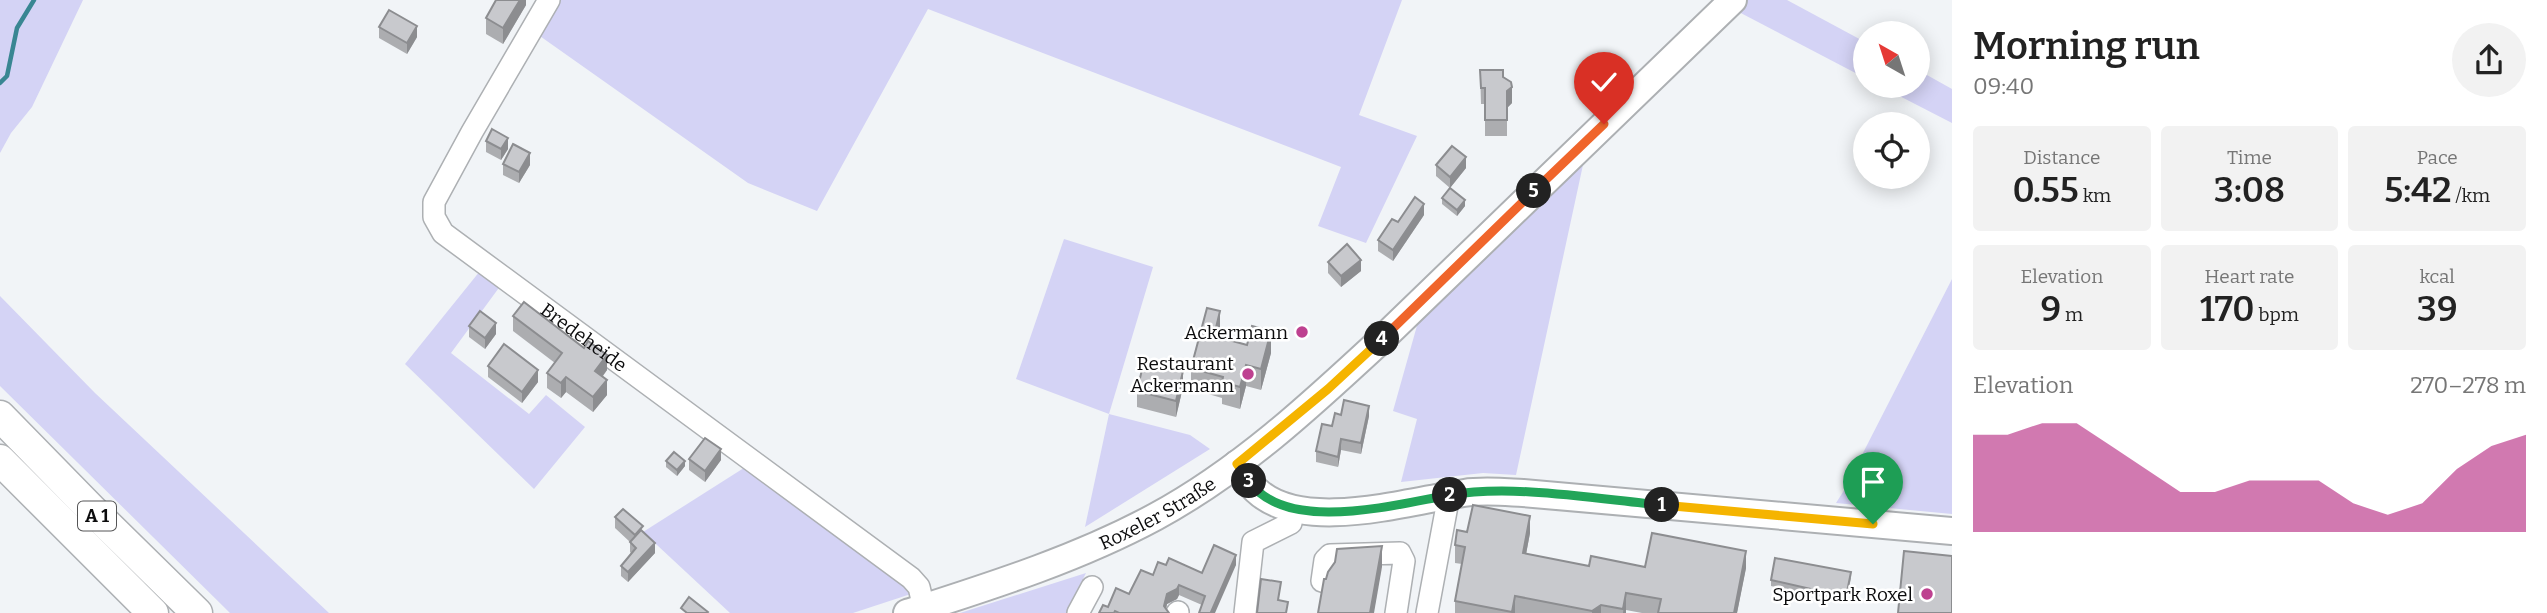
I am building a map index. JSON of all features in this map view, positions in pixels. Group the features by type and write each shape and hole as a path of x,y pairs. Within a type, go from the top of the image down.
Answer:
{"highway":[{"name":"A 1","path":"0,416 197,613"},
{"name":"A 1","path":"0,460 153,613"}],"main road":[{"name":"Roxeler Straße","path":"918,611 1054,563 1105,541 1155,516 1237,464 1328,389 1381,340 1732,0"},
{"path":"1237,464 1261,494 1310,512 1343,513 1480,491 1952,531"}],"street":[{"name":"Bredeheide","path":"549,0 434,202 434,217 443,233 911,578 919,587 918,611"},
{"path":"1427,613 1449,495"},
{"path":"1245,613 1253,542 1291,523 1294,508"},
{"path":"1322,581 1325,560 1330,555 1397,552 1404,558 1396,613"},
{"path":"1400,584 1432,590"},
{"path":"1078,613 1092,587"}],"shaded area":[{"path":"0,0 83,0 32,107 11,133 0,153"},
{"path":"557,0 1402,0 1359,115 1417,136 1366,243 1318,226 1341,167 928,9 817,211 748,183 537,34"},
{"path":"1746,0 1787,0 1853,36 1853,72 1735,10"},
{"path":"1930,77 1952,89 1952,123 1903,98 1930,98"},
{"path":"1586,151 1516,475 1483,473 1401,482 1417,419 1393,411 1420,315"},
{"path":"1064,239 1153,267 1109,414 1016,379"},
{"path":"480,271 501,285 451,353 529,414 546,395 585,427 534,489 405,364"},
{"path":"1952,279 1952,514 1836,503 1843,492"},
{"path":"0,296 95,393 329,613 230,613 0,386"},
{"path":"1109,414 1190,435 1210,449 1085,527"},
{"path":"747,466 920,591 853,613 730,613 643,532"},
{"path":"1086,573 1066,613 960,613"}],"building":[{"path":"496,0 520,0 503,28 486,18"},
{"path":"389,10 417,26 407,43 379,27"},
{"path":"1480,70 1503,70 1503,77 1511,82 1512,87 1507,91 1507,120 1485,120 1485,88 1481,88"},
{"path":"492,129 508,138 501,149 486,141"},
{"path":"513,144 530,153 519,172 503,164"},
{"path":"1452,146 1466,157 1450,177 1436,165"},
{"path":"1450,188 1465,200 1457,210 1442,198"},
{"path":"1415,197 1424,204 1393,250 1378,240 1392,219 1398,222"},
{"path":"1347,244 1361,260 1341,276 1328,262"},
{"path":"524,302 584,348 588,341 607,355 595,371 607,380 593,397 566,377 561,383 547,373 562,353 513,316"},
{"path":"1207,308 1220,311 1214,336 1247,345 1252,326 1271,331 1261,369 1246,365 1240,387 1222,382 1223,377 1191,368"},
{"path":"480,311 496,323 485,338 469,326"},
{"path":"504,344 538,370 522,392 488,366"},
{"path":"1144,361 1183,371 1176,401 1137,391"},
{"path":"1344,400 1369,406 1361,443 1341,439 1338,457 1316,451 1322,424 1332,426 1335,413 1341,415"},
{"path":"705,438 721,449 705,471 689,459"},
{"path":"674,452 685,461 677,470 666,461"},
{"path":"1473,505 1530,516 1523,553 1589,566 1591,556 1645,567 1652,533 1746,551 1734,613 1658,613 1661,599 1626,593 1623,609 1601,605 1592,611 1515,596 1512,612 1455,601 1465,547 1455,545 1457,530 1467,532"},
{"path":"623,509 643,526 635,535 615,517"},
{"path":"641,530 655,543 628,572 621,566 636,548 630,542"},
{"path":"1214,545 1236,555 1211,612 1213,613 1199,613 1205,596 1179,585 1167,594 1164,606 1169,613 1099,613 1103,605 1108,607 1116,588 1129,594 1141,570 1153,575 1158,562 1166,565 1169,558 1202,573"},
{"path":"1382,546 1370,613 1318,613 1324,579 1335,562 1337,549"},
{"name":"Sportpark Roxel","path":"1904,551 1952,556 1952,613 1898,613"},
{"path":"1775,558 1851,572 1846,597 1771,580"},
{"path":"1261,579 1281,582 1278,600 1288,602 1286,613 1257,613"},
{"path":"689,597 708,612 687,613 681,608"}],"waterway":[{"path":"0,83 7,76 17,28 34,0"}],"place":[{"name":"Ackermann","path":"1302,332"},
{"name":"Restaurant Ackermann","path":"1248,374"},
{"name":"Sportpark Roxel","path":"1927,594"}],"route":[{"path":"1604,124 1381,340 1328,389 1237,464 1261,494 1310,512 1343,513 1480,491 1873,524"}]}
